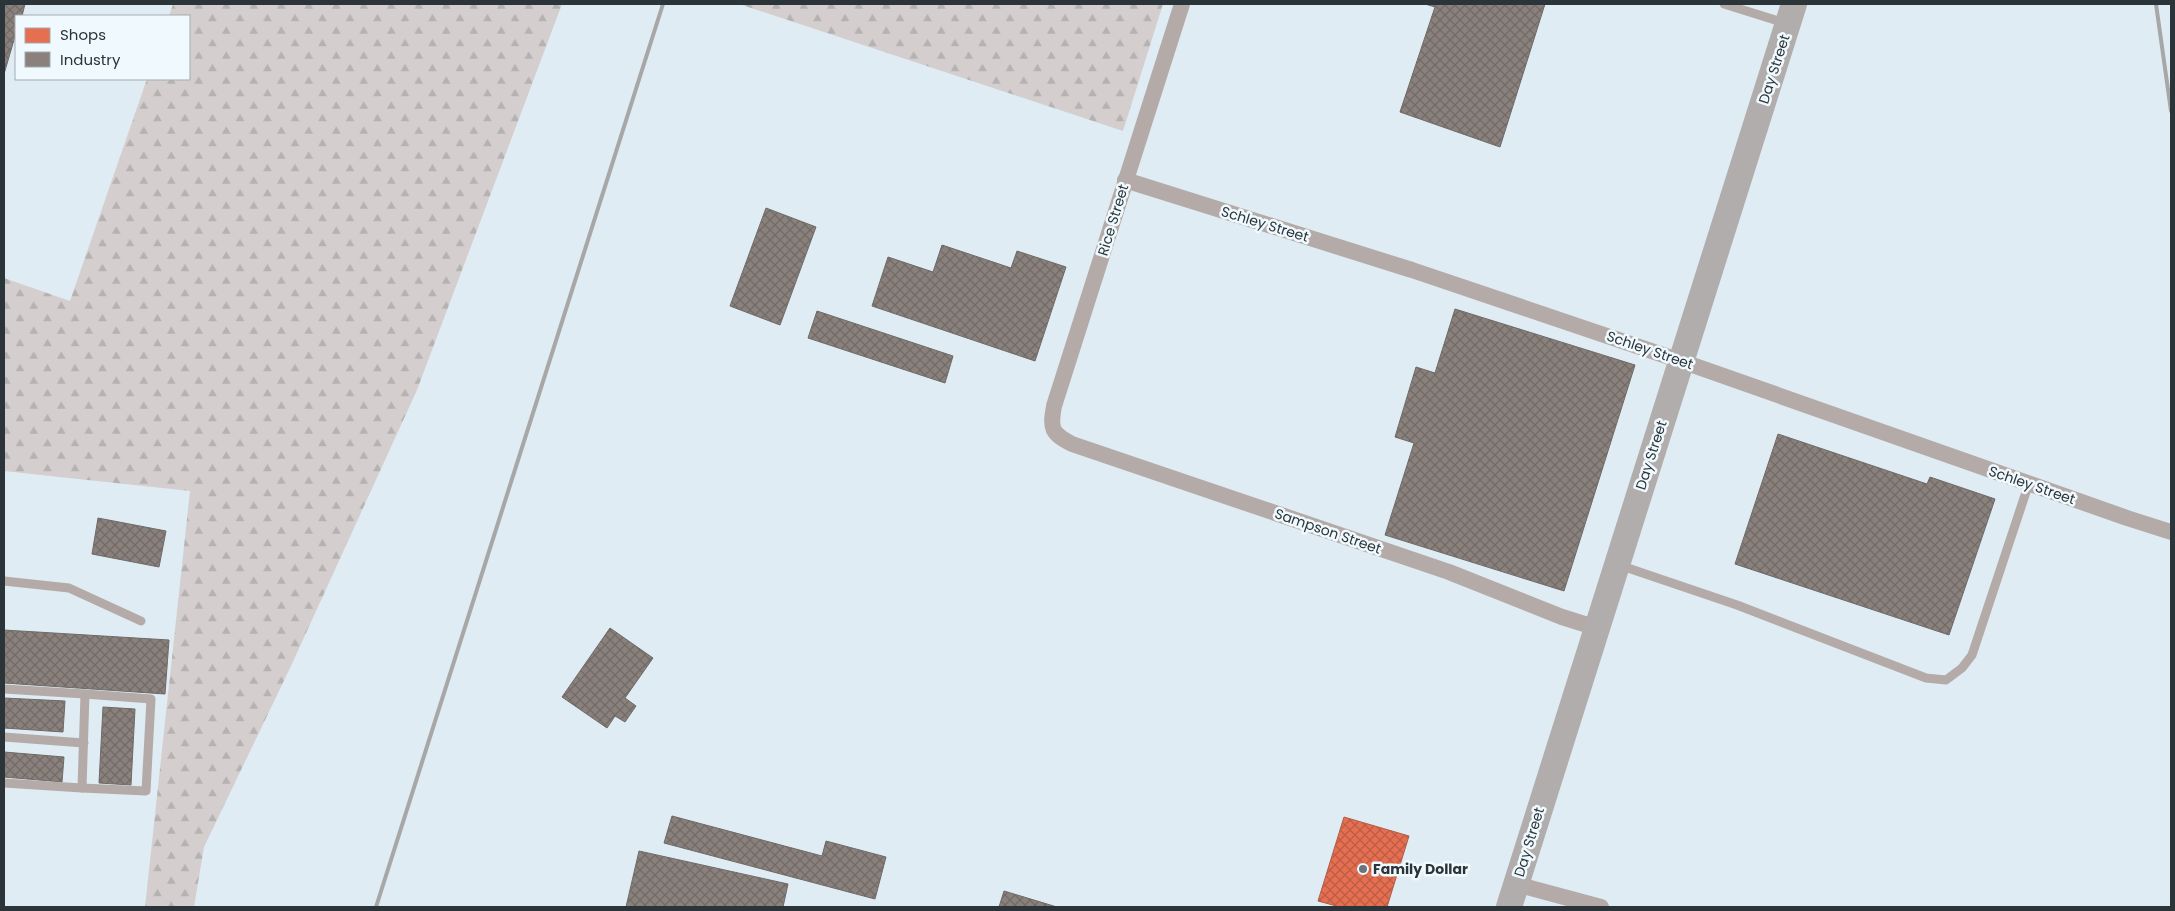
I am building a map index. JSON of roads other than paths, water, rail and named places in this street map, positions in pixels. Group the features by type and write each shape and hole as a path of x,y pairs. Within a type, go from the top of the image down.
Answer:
{"main road":[{"name":"Day Street","path":"1513,895 1791,14"}],"street":[{"name":"Rice Street","path":"1058,437 1051,422 1054,406 1182,4"},
{"name":"Schley Street","path":"1125,180 1412,270 1681,361 2171,532"},
{"name":"Sampson Street","path":"1058,437 1072,444 1449,572 1562,617 1597,628"},
{"path":"1513,895 1601,907"}],"lane":[{"path":"1724,4 1791,14"},
{"path":"1617,564 1737,605 1926,678 1946,680 1962,668 1972,655 2029,483"},
{"path":"4,582 69,588 141,620"},
{"path":"4,689 151,699 146,791 4,783"},
{"path":"82,788 85,694"},
{"path":"4,737 84,743"}],"railway":[{"path":"376,907 663,4"},
{"path":"2156,4 2171,111"}],"place":[{"name":"Family Dollar","path":"1363,869"}]}
